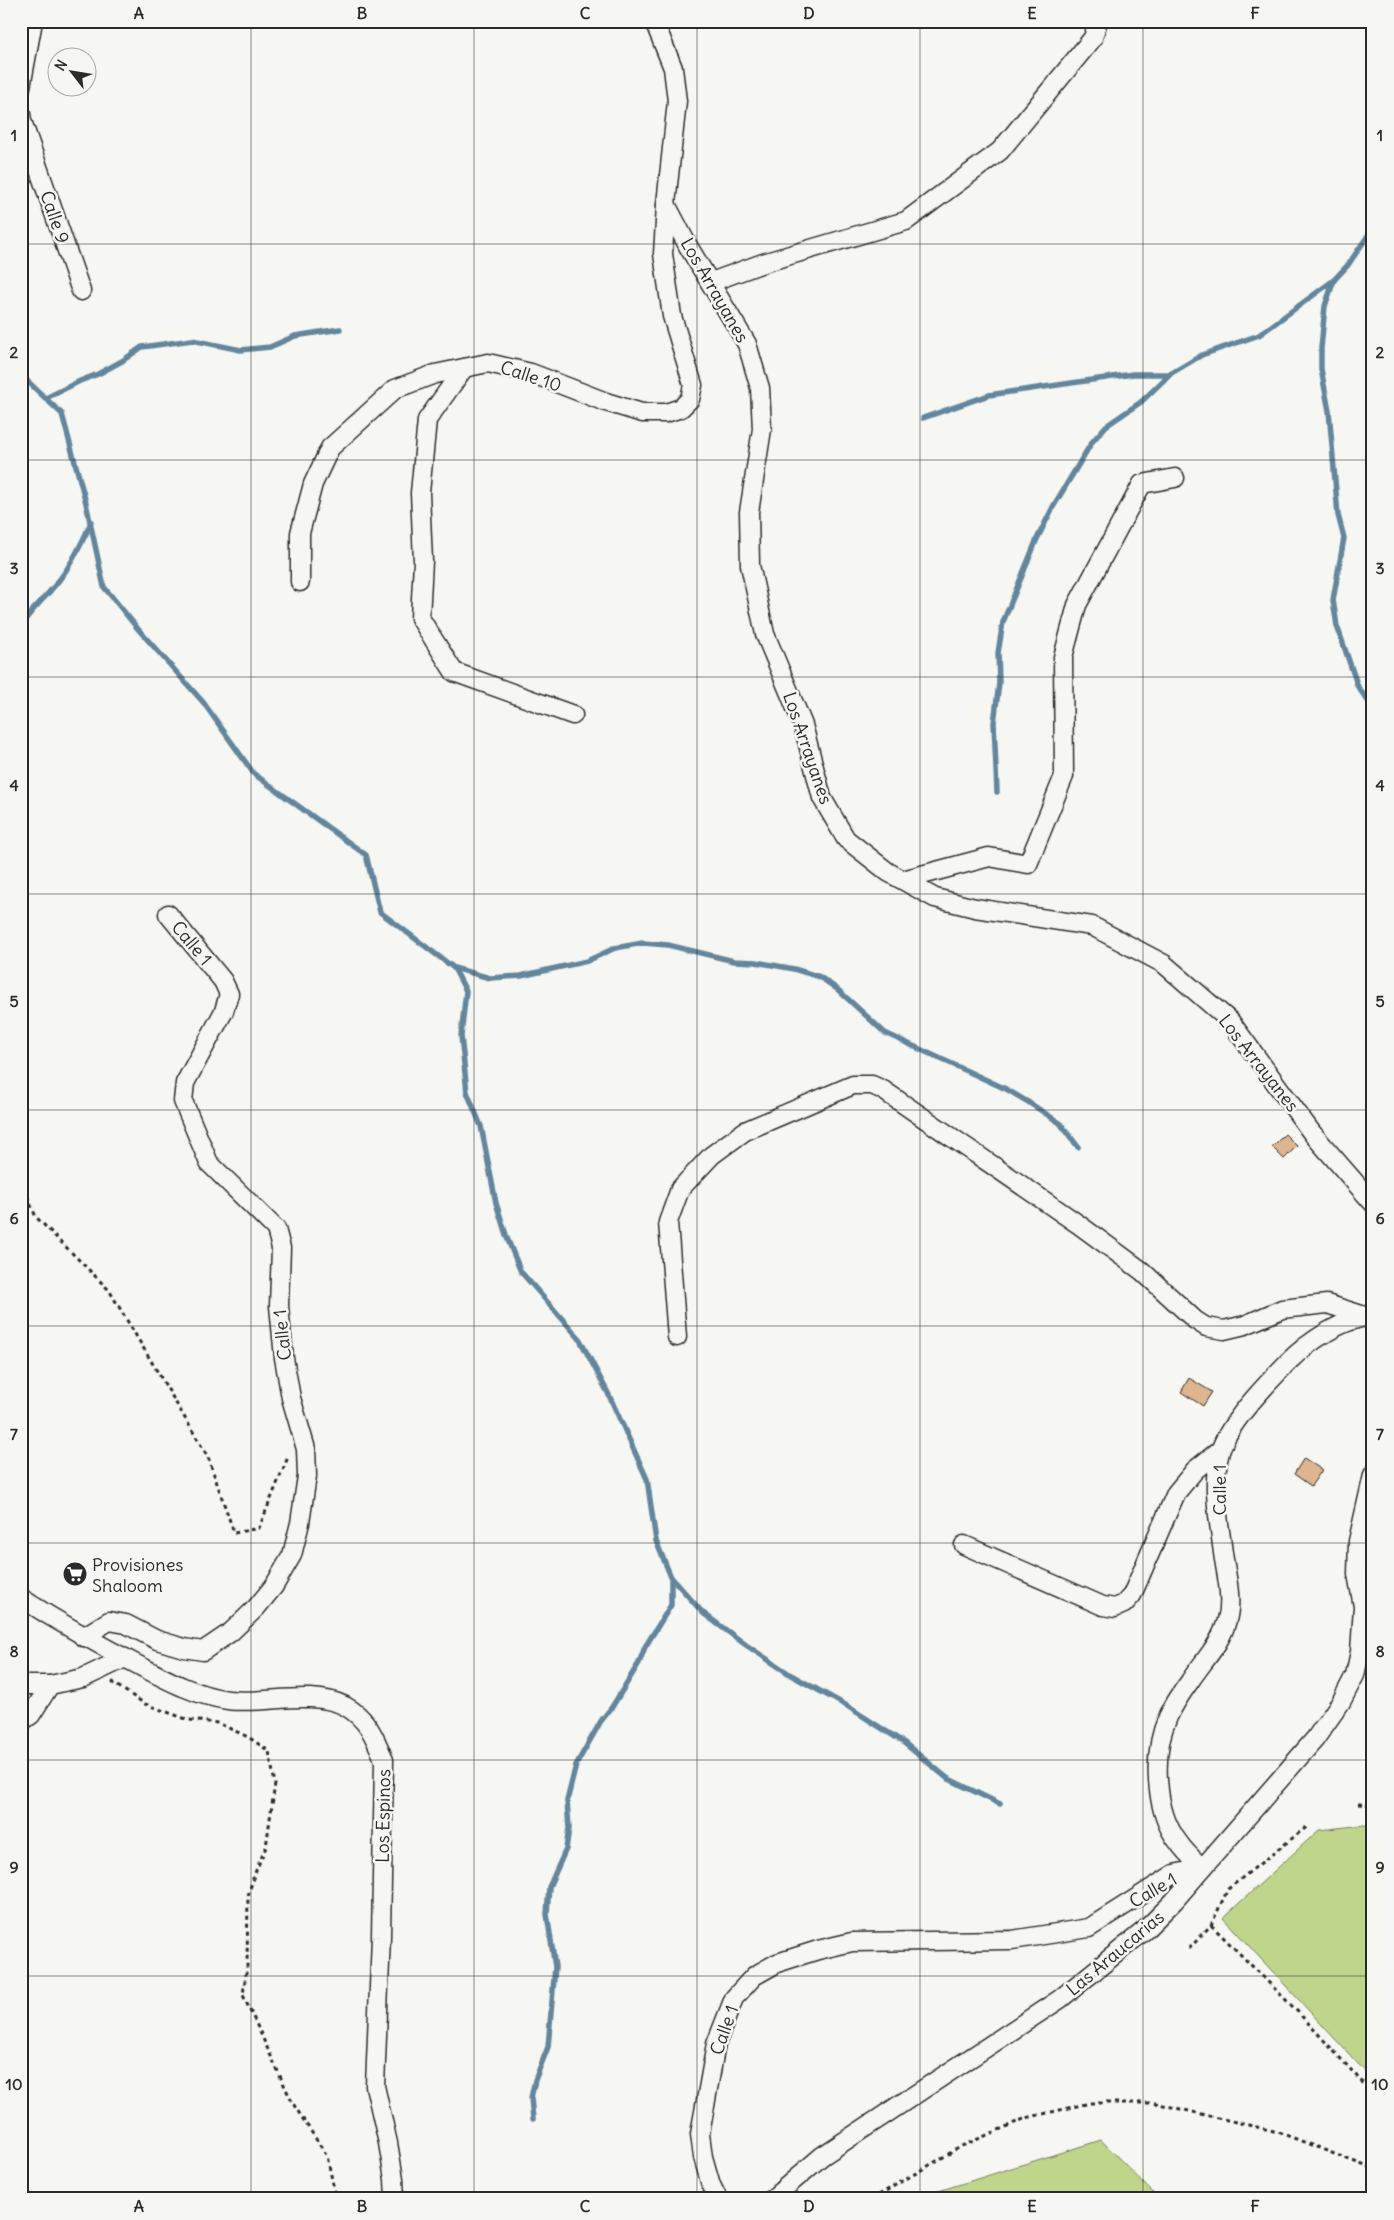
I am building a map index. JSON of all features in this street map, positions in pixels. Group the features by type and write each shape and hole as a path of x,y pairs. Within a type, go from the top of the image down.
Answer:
{"street":[{"path":"21,87 33,21"},
{"path":"654,21 673,68 676,101 666,204"},
{"path":"711,282 763,263 906,221 1000,151 1093,38 1098,21"},
{"name":"Calle 9","path":"21,114 81,291"},
{"name":"Los Arrayanes","path":"666,204 688,246 747,344 760,388 762,429 749,512 750,565 765,634 803,725 822,798 846,839 888,872 935,898 975,908 1092,926 1164,964 1230,1021 1312,1133 1373,1203"},
{"name":"Calle 10","path":"300,582 300,533 312,484 330,448 395,389 435,374 488,363 531,373 606,402 642,413 666,412 681,408 690,399 693,385 671,307 663,254 666,204"},
{"path":"464,368 427,420 420,492 423,561 420,618 454,672 573,715"},
{"path":"904,880 989,857 1028,864 1064,776 1063,657 1077,605 1142,484 1175,478"},
{"name":"Calle 1","path":"83,1636 109,1621 126,1624 157,1640 184,1648 203,1651 231,1632 256,1608 268,1593 292,1555 300,1523 307,1476 306,1449 291,1398 284,1358 279,1306 281,1248 276,1229 209,1163 183,1100 185,1083 224,1011 229,994 223,981 168,914"},
{"path":"677,1337 668,1222 680,1189 712,1155 745,1131 853,1085 872,1085 883,1090 1078,1224 1142,1271 1195,1320 1206,1327 1224,1330 1245,1324 1282,1309 1327,1304 1370,1317"},
{"name":"Calle 1","path":"1202,1868 1178,1842 1162,1809 1158,1781 1160,1747 1168,1717 1190,1680 1216,1647 1227,1620 1228,1590 1218,1519 1216,1479 1220,1450 1238,1417 1303,1348 1334,1328 1370,1317"},
{"path":"964,1545 1092,1602 1114,1608 1124,1604 1132,1595 1176,1494 1195,1470 1220,1450"},
{"name":"Las Araucarias","path":"772,2199 822,2156 1060,1999 1145,1930 1174,1901 1315,1739 1341,1702 1355,1675 1360,1652 1363,1606 1357,1574 1358,1540 1373,1475"},
{"name":"Los Espinos","path":"21,1598 83,1636 194,1691 228,1700 319,1699 344,1706 360,1716 374,1733 384,1760 381,1937 375,2086 388,2143 395,2199"},
{"path":"21,1685 50,1685 83,1678 125,1658"},
{"path":"21,1722 31,1714 50,1685"},
{"name":"Calle 1","path":"718,2199 711,2185 703,2157 700,2134 716,2044 734,1998 754,1976 777,1964 818,1950 852,1942 1012,1940 1089,1928 1174,1874 1202,1868"}],"path":[{"path":"21,1182 36,1217 109,1290 208,1456 234,1533 259,1528 290,1452"},
{"path":"125,1658 113,1684 146,1704 188,1720 218,1723 269,1751 275,1784 266,1847 248,1896 247,1966 243,1995 292,2102 327,2156 336,2199"},
{"path":"1358,1804 1373,1805"},
{"path":"1189,1949 1211,1925 1228,1889 1309,1825"},
{"path":"1211,1925 1298,2012 1373,2094"},
{"path":"872,2199 962,2146 1026,2118 1090,2103 1155,2103 1278,2132 1373,2168"}],"green space":[{"path":"1364,1825 1373,1826 1373,2080 1223,1918 1319,1830"},
{"path":"1101,2140 1159,2199 913,2199"}],"building":[{"path":"1285,1134 1297,1146 1284,1159 1272,1147"},
{"path":"1189,1378 1212,1392 1203,1406 1181,1392"},
{"path":"1304,1458 1322,1470 1311,1486 1294,1474"}],"waterway":[{"path":"1373,228 1348,265 1334,280 1325,306 1321,348 1321,369 1329,411 1338,515 1344,538 1333,600 1337,626 1358,687 1373,708"},
{"path":"997,792 994,723 999,683 998,653 1003,622 1037,539 1053,507 1092,442 1106,426 1141,402 1170,374 1202,355 1259,335 1334,280"},
{"path":"46,398 98,374 142,347 192,340 241,350 270,347 295,336 340,329"},
{"path":"923,418 989,395 1133,374 1170,374"},
{"path":"21,375 62,414 86,503 104,587 138,629 203,702 254,774 366,855 380,912 454,968 466,991 461,1036 467,1092 481,1126 496,1203 507,1238 521,1272 579,1338 608,1393 647,1479 656,1541 671,1577 703,1613 746,1645 791,1675 847,1706 903,1742 947,1778 1000,1804"},
{"path":"21,626 69,566 91,522"},
{"path":"454,968 490,978 521,976 587,961 615,948 643,943 668,945 734,961 756,962 794,969 820,977 837,989 885,1033 1006,1089 1028,1102 1060,1123 1078,1147"},
{"path":"533,2119 531,2098 535,2080 548,2047 555,1967 547,1914 549,1887 566,1849 569,1828 567,1801 576,1765 601,1721 612,1707 639,1663 645,1647 671,1605 671,1577"}],"place":[{"name":"Provisiones Shaloom","path":"75,1574"}]}
